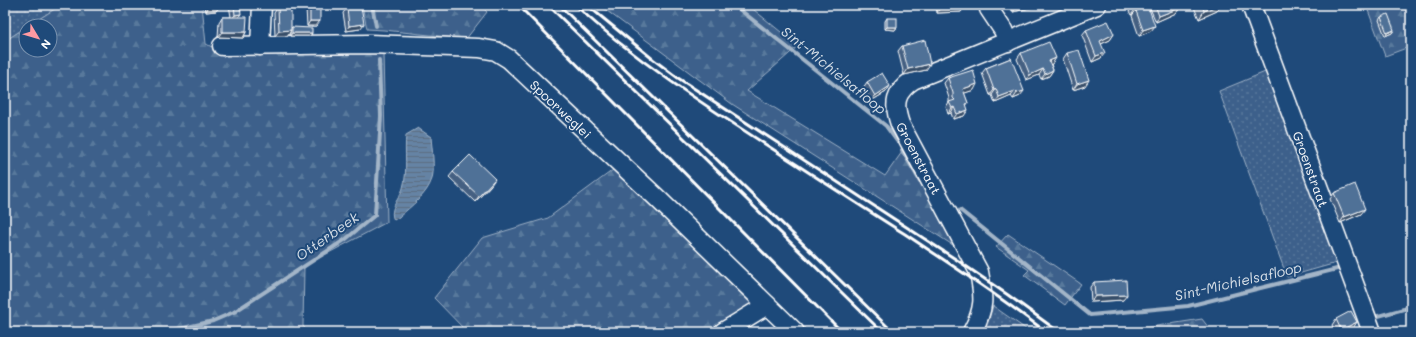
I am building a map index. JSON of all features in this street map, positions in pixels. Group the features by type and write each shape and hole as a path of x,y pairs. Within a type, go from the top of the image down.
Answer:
{"street":[{"path":"260,46 262,5"},
{"path":"989,5 989,9 1003,30 1008,42"},
{"name":"Groenstraat","path":"972,332 978,321 983,306 983,294 979,272 900,124 896,109 899,93 903,86 913,80 1097,5"},
{"name":"Groenstraat","path":"1251,5 1372,332"},
{"name":"Spoorweglei","path":"222,46 369,44 479,48 496,51 509,60 662,203 795,332"},
{"path":"723,332 767,305"}],"green space":[{"path":"5,5 61,5 41,18 18,18 18,32 5,41"},
{"path":"61,5 202,5 206,44 226,54 383,54 387,222 304,266 303,326 308,332 5,332 5,41 18,32 18,58 58,58 58,18 41,18"},
{"path":"362,5 480,5 487,12 466,39 367,29"},
{"path":"599,5 748,5 798,46 747,91 885,176 902,152 959,249 732,104"},
{"path":"1366,5 1411,5 1411,51 1409,47 1385,56"},
{"path":"1270,70 1340,262 1287,277 1219,91"},
{"path":"613,170 752,296 751,308 710,332 467,332 434,298 482,238 548,218"},
{"path":"1008,234 1081,284 1065,305 1024,275 1029,270 996,247"},
{"path":"993,306 1030,332 985,332"},
{"path":"1202,319 1212,332 1118,332"}],"shaded area":[{"path":"418,128 431,137 433,163 432,179 423,195 394,220 392,212 402,192 406,168 406,135"}],"building":[{"path":"219,5 220,6 209,6"},
{"path":"234,5 240,5 241,14 235,15"},
{"path":"310,5 320,5 320,21 310,21"},
{"path":"940,5 964,5 964,7 940,7"},
{"path":"1138,5 1139,8 1135,10 1133,6"},
{"path":"1155,5 1179,5 1180,8 1159,16"},
{"path":"1202,5 1219,5 1204,11"},
{"path":"361,6 364,24 349,26 347,8"},
{"path":"1148,6 1155,26 1143,30 1136,11"},
{"path":"278,7 291,7 291,30 279,31"},
{"path":"1388,14 1394,30 1387,33 1381,17"},
{"path":"222,17 247,17 246,32 222,32"},
{"path":"887,18 897,18 897,27 887,27"},
{"path":"1108,21 1114,34 1100,41 1105,53 1096,56 1086,30"},
{"path":"292,27 312,28 312,33 292,33"},
{"path":"925,40 930,64 908,69 902,46"},
{"path":"1049,42 1056,58 1049,61 1053,70 1045,74 1043,69 1030,75 1021,53"},
{"path":"1079,50 1089,80 1077,84 1067,53"},
{"path":"1011,58 1024,91 1017,93 1015,91 999,97 996,89 994,90 986,68"},
{"path":"973,70 977,84 963,89 968,103 966,104 968,110 957,114 954,107 952,108 949,102 955,100 953,98 953,93 948,78"},
{"path":"882,73 890,86 875,96 867,82"},
{"path":"470,155 495,179 479,196 453,172"},
{"path":"1355,184 1365,209 1344,217 1334,193"},
{"path":"1126,280 1127,295 1095,296 1094,282"},
{"path":"1351,311 1357,322 1341,330 1336,319"}],"waterway":[{"name":"Otterbeek","path":"372,5 376,26"},
{"name":"Sint-Michielsafloop","path":"734,5 886,126 897,141"},
{"name":"Otterbeek","path":"175,330 213,321 234,312 346,239 375,215 381,116 379,60"},
{"name":"Sint-Michielsafloop","path":"902,150 920,181"},
{"name":"Sint-Michielsafloop","path":"960,210 1090,315 1188,306 1341,268 1342,270"},
{"path":"1371,318 1411,307"}],"railway":[{"path":"518,5 842,332"},
{"path":"548,5 882,332"},
{"path":"559,5 893,332"},
{"path":"575,5 597,25 668,80 905,234 994,294 1046,332"},
{"path":"587,5 678,78 957,260 1059,332"}]}
